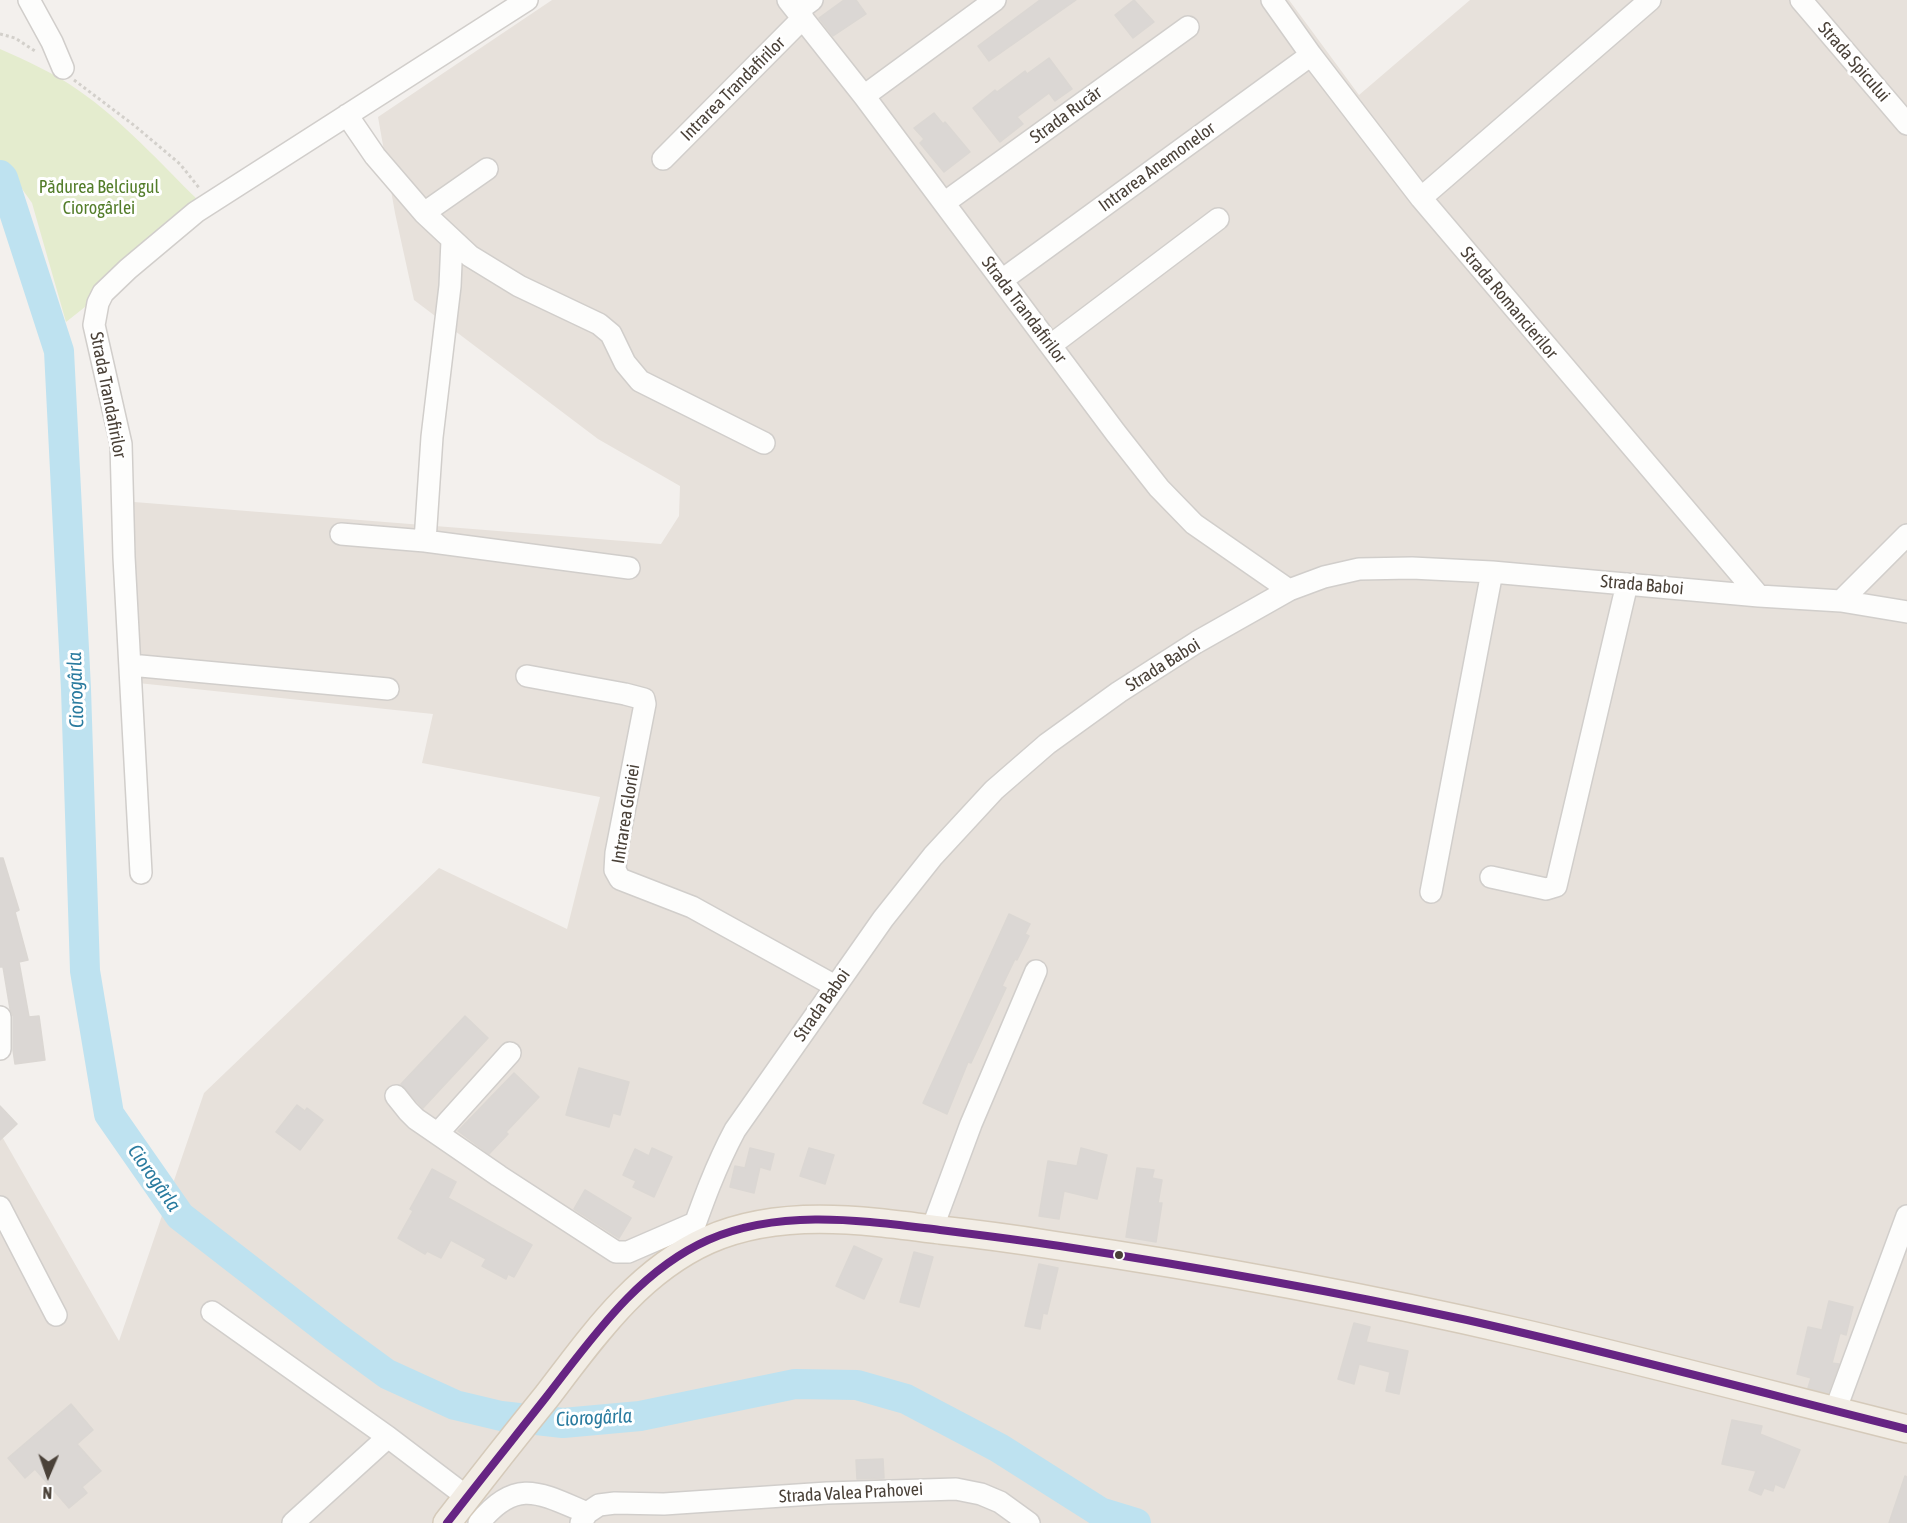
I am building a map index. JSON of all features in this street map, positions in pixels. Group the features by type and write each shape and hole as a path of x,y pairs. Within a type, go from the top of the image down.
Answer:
{"main road":[{"path":"447,1523 606,1320 643,1282 685,1252 711,1239 747,1227 778,1222 835,1220 932,1229 1115,1254 1250,1277 1525,1334 1907,1429"}],"street":[{"path":"29,0 52,42 63,69"},
{"name":"Strada Trandafirilor","path":"141,873 124,557 121,444 94,325 94,314 103,293 128,269 210,202 527,0"},
{"path":"864,96 995,0"},
{"name":"Strada Romancierilor","path":"1272,0 1421,198 1759,596"},
{"path":"1421,198 1650,0"},
{"name":"Strada Spicului","path":"1801,0 1907,124"},
{"name":"Strada Trandafirilor","path":"800,7 864,96 1159,488 1194,524 1289,590"},
{"name":"Intrarea Trandafirilor","path":"663,159 800,7"},
{"name":"Strada Rucăr","path":"944,203 1188,27"},
{"name":"Intrarea Anemonelor","path":"1002,280 1311,54"},
{"path":"346,115 375,156 424,213 470,256 519,286 599,324 611,334 625,363 640,381 764,443"},
{"path":"424,213 487,169"},
{"path":"1051,345 1218,219"},
{"path":"425,541 432,437 450,286 452,240"},
{"path":"341,534 425,541 629,568"},
{"path":"1841,601 1907,535"},
{"name":"Strada Baboi","path":"685,1252 720,1158 735,1130 883,919 933,856 994,790 1047,744 1119,692 1197,642 1289,590 1324,577 1359,569 1412,568 1492,572 1759,596 1841,601 1907,612"},
{"path":"1431,892 1492,572"},
{"path":"1491,878 1546,889 1556,886 1627,584"},
{"path":"130,665 388,689"},
{"name":"Intrarea Gloriei","path":"526,676 644,699 645,704 616,853 615,870 620,879 692,908 835,986"},
{"path":"932,1229 971,1124 1036,971"},
{"path":"0,1017 0,1049"},
{"path":"438,1133 510,1053"},
{"path":"396,1096 408,1111 438,1133 509,1183 616,1252 628,1251 695,1222"},
{"path":"0,1207 56,1315"},
{"path":"1835,1411 1907,1216"},
{"path":"212,1312 470,1493"},
{"path":"294,1523 388,1437"},
{"name":"Strada Valea Prahovei","path":"479,1523 491,1508 508,1496 527,1492 548,1496 584,1518 599,1505 615,1503 664,1504 827,1493 956,1489 981,1494 1000,1502 1029,1523"},
{"path":"655,1523 664,1504"}],"path":[{"path":"0,34 15,38 63,69 180,164 210,202"}],"shaded area":[{"path":"552,0 1289,0 1359,95 1470,0 1907,0 1907,1523 0,1523 0,1133 119,1341 204,1093 439,868 567,929 600,797 422,763 433,714 138,683 134,502 661,544 679,516 680,486 598,439 414,300 395,213 378,117"}],"green space":[{"name":"Pădurea Belciugul Ciorogârlei","path":"0,49 59,78 95,102 141,143 198,200 94,291 85,307 66,322 32,203 8,169 0,162"}],"building":[{"path":"844,0 856,0 866,14 833,36 819,18"},
{"path":"1040,0 1076,0 989,61 978,46"},
{"path":"1134,0 1154,22 1133,38 1115,15"},
{"path":"1049,58 1072,89 1055,101 1049,93 1017,117 1023,124 1000,142 973,108 995,90 997,92 1025,71 1027,74"},
{"path":"934,113 943,124 945,122 970,152 944,172 920,143 924,139 914,128"},
{"path":"0,858 3,858 19,910 15,912 28,960 19,962 29,1017 39,1016 45,1060 15,1064 13,1016 3,967 0,967"},
{"path":"1009,914 1030,924 1025,934 1029,936 1002,986 1006,988 971,1063 968,1062 947,1114 923,1103"},
{"path":"465,1016 488,1038 423,1108 401,1084"},
{"path":"579,1068 629,1082 620,1115 613,1113 609,1127 566,1115"},
{"path":"514,1073 539,1097 489,1154 458,1131"},
{"path":"297,1105 305,1111 307,1108 323,1120 300,1150 276,1132"},
{"path":"0,1106 17,1124 0,1140"},
{"path":"652,1148 672,1157 654,1197 633,1187 636,1181 623,1175 635,1149 649,1156"},
{"path":"750,1148 774,1154 770,1170 760,1167 754,1193 730,1187 735,1166 745,1168"},
{"path":"809,1148 834,1155 825,1184 800,1176"},
{"path":"1081,1148 1107,1155 1097,1199 1064,1191 1059,1219 1039,1216 1048,1161 1077,1166"},
{"path":"1137,1168 1154,1170 1152,1178 1162,1180 1158,1203 1162,1203 1156,1242 1126,1237"},
{"path":"432,1169 456,1182 448,1198 532,1245 514,1277 508,1274 506,1279 482,1266 486,1259 451,1240 441,1258 427,1251 425,1254 398,1238 413,1211 410,1209"},
{"path":"585,1190 631,1218 619,1238 574,1209"},
{"path":"854,1246 882,1259 864,1299 836,1286"},
{"path":"914,1252 933,1257 919,1307 900,1302"},
{"path":"1039,1264 1058,1268 1047,1314 1043,1313 1040,1329 1025,1326"},
{"path":"1829,1301 1853,1307 1846,1335 1840,1333 1832,1363 1839,1364 1828,1393 1808,1388 1811,1378 1797,1374 1808,1327 1822,1330"},
{"path":"1354,1323 1370,1327 1366,1342 1408,1351 1399,1394 1386,1391 1390,1372 1359,1364 1354,1384 1338,1379"},
{"path":"71,1404 93,1430 77,1444 101,1471 82,1487 87,1493 69,1508 35,1469 25,1478 8,1458"},
{"path":"1732,1420 1762,1426 1760,1434 1800,1450 1784,1488 1775,1484 1773,1491 1764,1488 1761,1495 1749,1490 1756,1471 1722,1464"},
{"path":"883,1459 884,1478 857,1479 856,1460"},
{"path":"1905,1476 1907,1477 1907,1523 1889,1523"}],"waterway":[{"name":"Ciorogârla","path":"0,175 3,178 59,351 76,689 85,971 109,1114 180,1216 387,1374 455,1405 501,1416 563,1423 640,1416 795,1384 857,1385 906,1399 999,1448 1100,1512 1136,1523"}],"transit line":[{"path":"447,1523 600,1329 638,1287 683,1253 708,1240 736,1230 794,1220 853,1221 1000,1238 1162,1262 1315,1289 1467,1320 1632,1359 1907,1429"}]}
